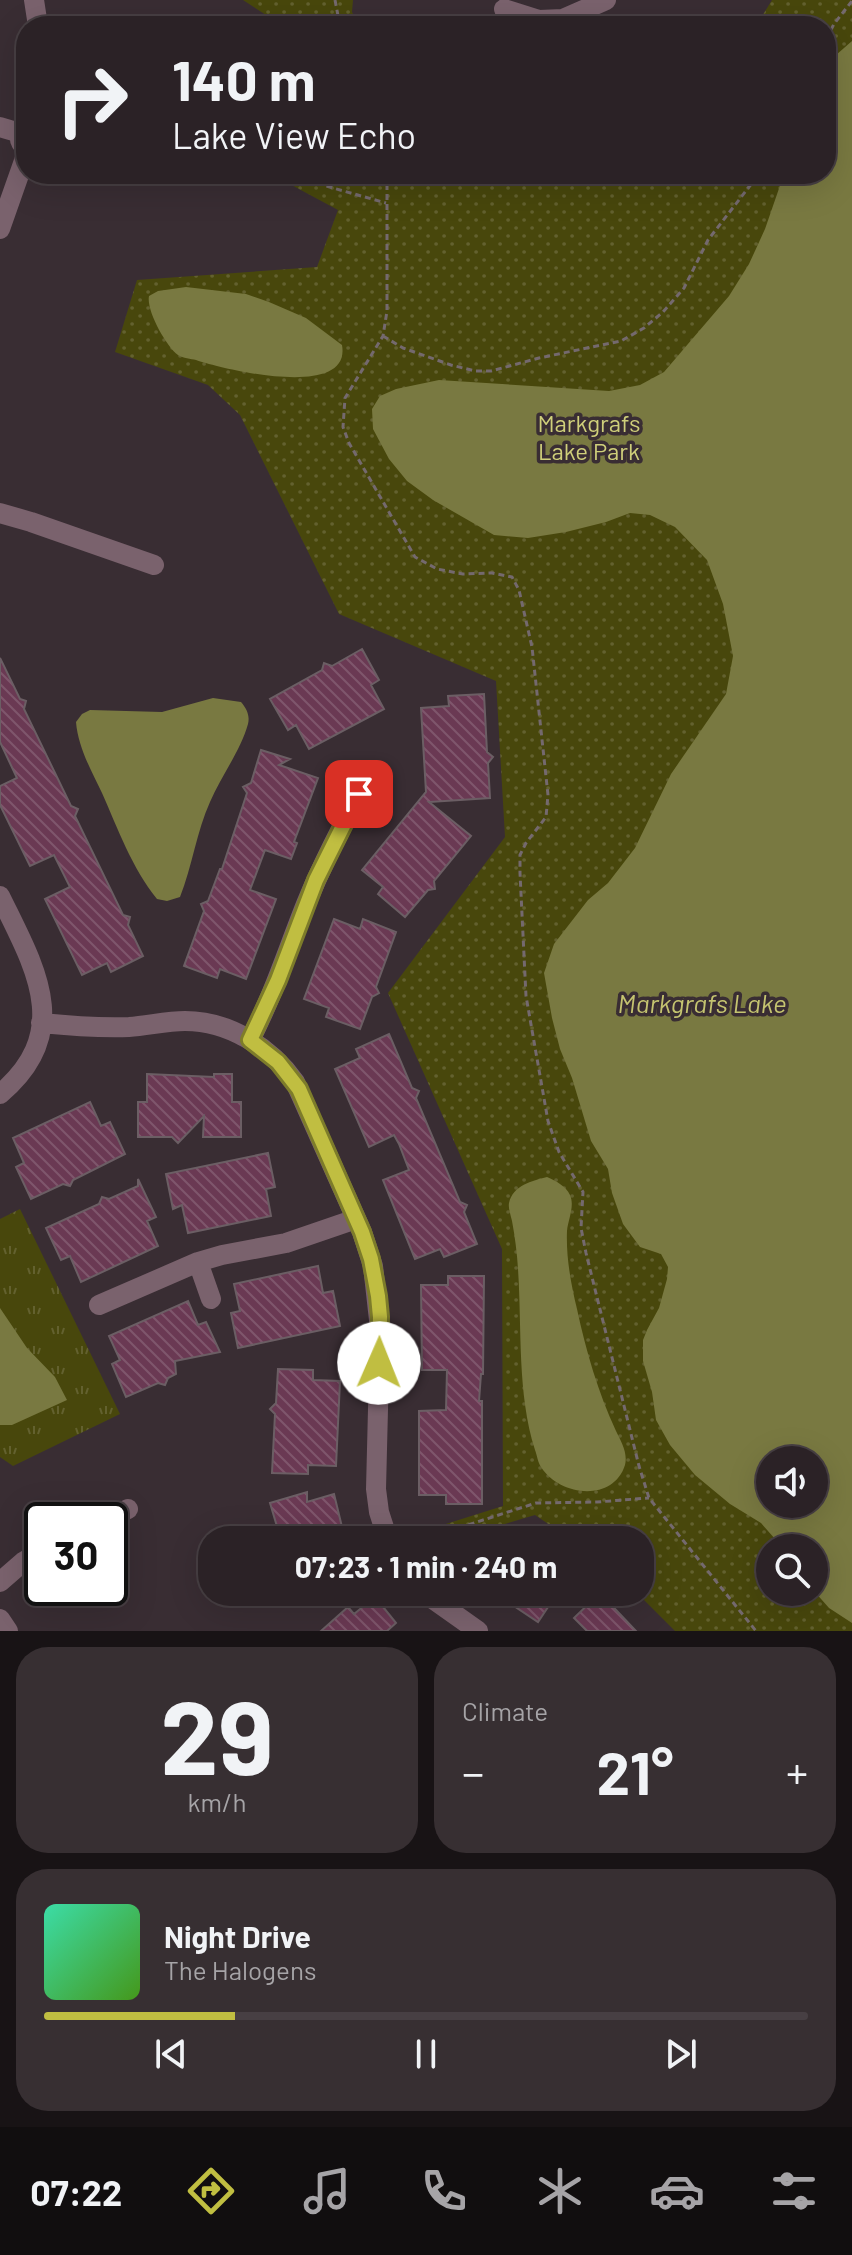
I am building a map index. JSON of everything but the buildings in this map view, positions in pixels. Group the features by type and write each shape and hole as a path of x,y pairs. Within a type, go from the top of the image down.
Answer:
{"street":[{"path":"570,16 606,0"},
{"path":"504,9 526,16"},
{"path":"0,229 16,183"},
{"path":"0,513 154,565"},
{"path":"250,1040 278,980 316,880 369,777"},
{"path":"0,896 39,980 42,1002 35,1047 13,1082 0,1094"},
{"path":"41,1023 104,1028 194,1022 226,1028 250,1040 278,1062 299,1089 371,1259 379,1307 380,1339 376,1489 384,1526"},
{"path":"99,1305 198,1262 286,1243 356,1219"},
{"path":"198,1262 211,1299"},
{"path":"0,1582 24,1561"},
{"path":"443,1606 478,1631"},
{"path":"0,1619 8,1631"}],"path":[{"path":"836,21 852,1"},
{"path":"322,184 386,203"},
{"path":"387,184 387,311 383,336 345,398 343,427 349,443 415,557 437,569 512,577 519,590 532,647 548,795 546,817 520,855 526,996 548,1121 559,1152 583,1192 581,1228 586,1253 649,1498 756,1631"},
{"path":"383,336 403,348 475,371 491,371 621,341 644,328 684,288 708,240 751,184"},
{"path":"465,1526 536,1503 649,1498"}],"green space":[{"path":"243,0 353,0 354,16 268,16"},
{"name":"Markgrafs Lake Park","path":"772,0 852,0 852,1631 675,1631 650,1606 654,1606 654,1526 551,1526 535,1515 498,1526 439,1526 503,1506 502,1249 388,993 505,837 496,681 339,614 240,415 208,385 115,352 137,280 317,267 338,210 290,184 836,184 836,16 762,16"},
{"path":"20,1209 120,1414 13,1466 0,1457 0,1219"}],"water":[{"name":"Markgrafs Lake","path":"852,41 852,1623 827,1606 828,1534 771,1534 761,1523 730,1504 695,1475 670,1445 656,1420 643,1361 643,1340 659,1308 668,1267 661,1254 640,1247 623,1224 612,1193 608,1169 591,1141 560,1049 544,973 554,944 635,848 671,774 726,694 733,656 723,604 707,560 675,527 650,515 630,513 566,532 528,538 494,535 433,500 407,481 389,459 373,429 372,409 380,396 396,389 439,380 609,391 640,385 664,372 729,296 749,264 781,184 836,184 836,55"},
{"path":"186,287 246,294 306,318 342,345 340,362 327,372 307,377 282,377 231,369 180,356 158,327 149,296 158,291"},
{"path":"213,698 241,702 248,713 248,724 205,813 180,897 167,901 157,899 140,874 120,834 86,758 76,722 90,710 162,712"},
{"path":"547,1177 563,1186 571,1199 567,1241 573,1290 593,1371 626,1456 619,1477 598,1490 572,1489 549,1477 538,1461 525,1406 518,1263 509,1205 519,1188"},
{"path":"0,1308 27,1348 55,1377 67,1400 12,1425 0,1425"}],"route":[{"path":"359,794 316,880 278,980 250,1040 278,1062 299,1089 362,1232 378,1296 379,1363"}]}
